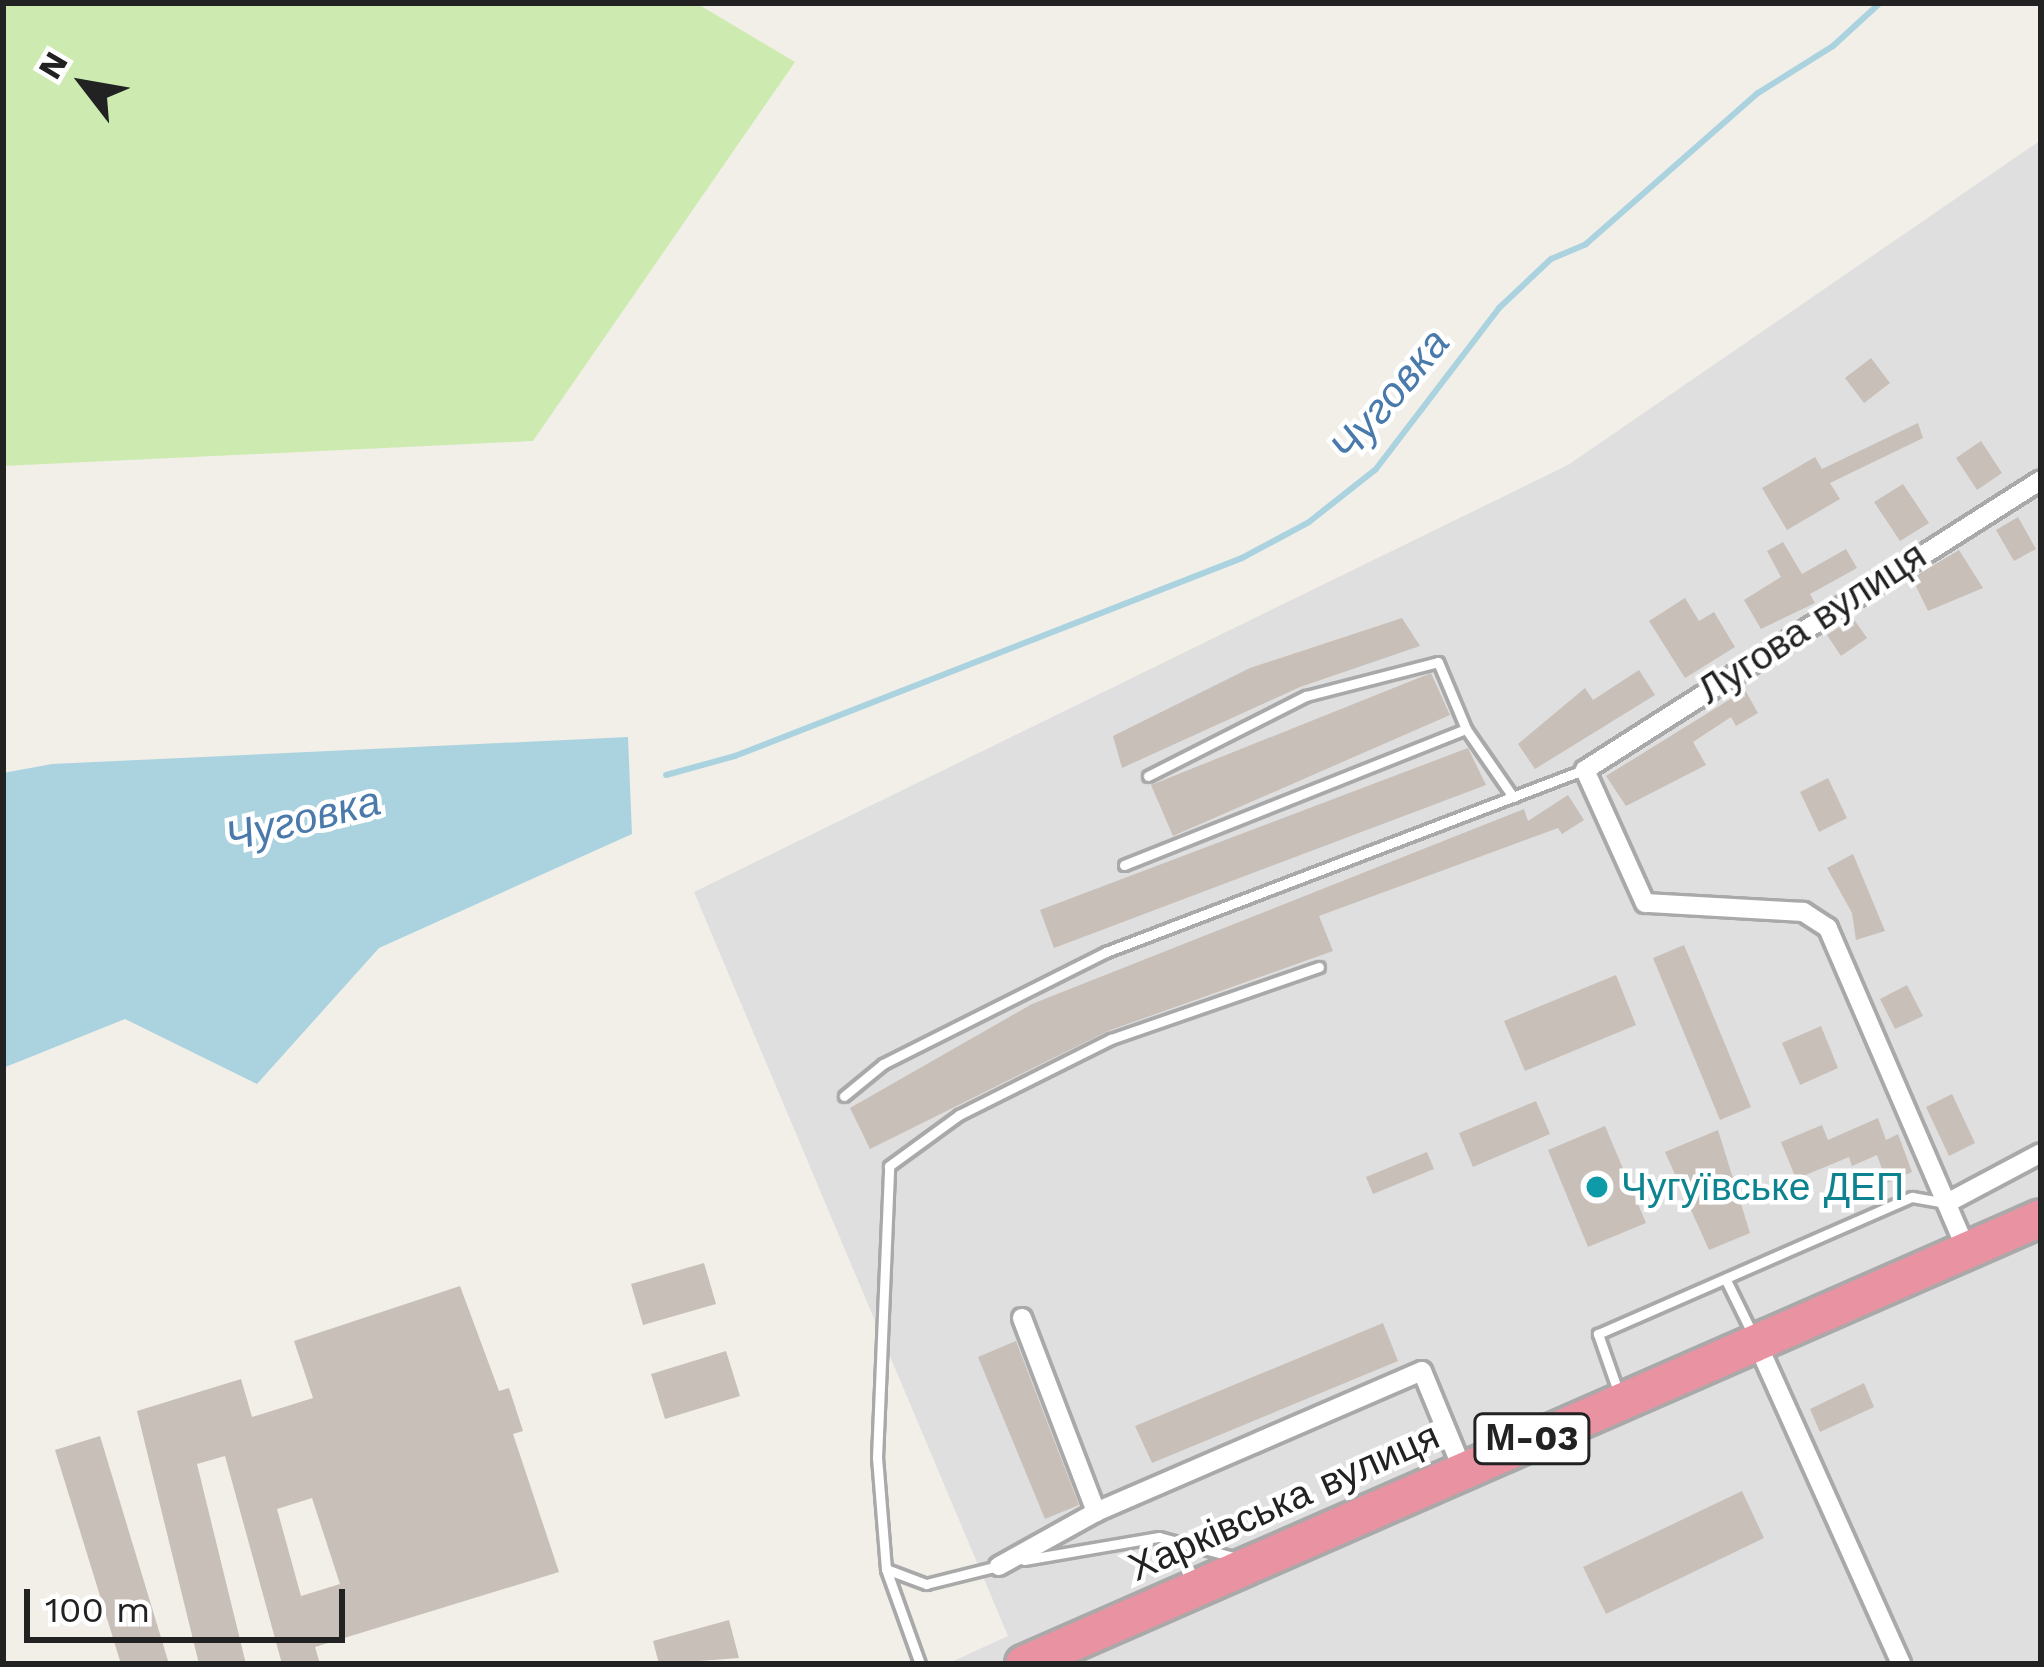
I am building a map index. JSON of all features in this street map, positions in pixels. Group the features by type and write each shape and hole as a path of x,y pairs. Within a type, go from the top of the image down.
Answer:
{"highway":[{"name":"Харківська вулиця","path":"1024,1664 2041,1218"}],"street":[{"name":"Лугова вулиця","path":"1585,770 2041,480"},
{"path":"1585,770 1646,903 1803,913 1828,928 1967,1251"},
{"path":"1947,1202 2041,1154"},
{"path":"1022,1318 1096,1512"},
{"path":"1757,1343 1901,1664"},
{"path":"999,1566 1096,1512 1422,1371 1462,1468"}],"lane":[{"path":"1148,776 1306,696 1438,662 1466,729 1513,797"},
{"path":"1124,865 1466,729"},
{"path":"844,1096 884,1064 1106,952 1585,770"},
{"path":"920,1664 886,1569 877,1458 889,1166 958,1115 1111,1039 1318,967"},
{"path":"1622,1401 1598,1334 1912,1197 1947,1202"},
{"path":"1726,1280 1757,1343"},
{"path":"886,1569 926,1584 1159,1537 1221,1548 1247,1563"}],"shaded area":[{"path":"2041,140 2041,1664 947,1664 1008,1636 694,892 1568,465"}],"green space":[{"path":"3,3 696,3 795,62 533,441 3,466"}],"water":[{"path":"628,737 632,834 379,948 257,1084 125,1019 3,1068 3,773 52,764"}],"building":[{"path":"1871,358 1890,383 1864,403 1845,378"},
{"path":"1918,423 1923,438 1830,483 1840,499 1787,530 1762,488 1815,457 1822,469"},
{"path":"1981,441 2002,473 1977,490 1956,458"},
{"path":"1903,484 1929,523 1900,541 1874,502"},
{"path":"2018,517 2036,549 2014,561 1996,530"},
{"path":"1783,542 1802,574 1846,549 1857,568 1810,594 1815,603 1761,629 1744,600 1781,577 1767,551"},
{"path":"1959,550 1983,588 1928,611 1912,578"},
{"path":"1685,598 1699,621 1714,612 1735,647 1685,678 1649,621"},
{"path":"1402,618 1420,646 1300,687 1122,768 1113,736 1250,668"},
{"path":"1853,618 1867,638 1841,656 1827,635"},
{"path":"1639,670 1655,695 1535,769 1518,744 1585,688 1593,700"},
{"path":"1431,673 1450,715 1173,836 1151,785"},
{"path":"1745,690 1758,713 1736,726 1731,717 1693,742 1706,765 1626,806 1606,776"},
{"path":"1468,748 1486,785 1054,948 1040,910"},
{"path":"1828,778 1847,818 1819,832 1800,792"},
{"path":"1568,795 1584,820 1562,834 1558,828 1319,916 1333,951 1108,1031 870,1149 850,1108 1032,1004 1524,809 1528,821"},
{"path":"1853,854 1885,931 1856,940 1852,913 1827,868"},
{"path":"1684,945 1751,1107 1720,1120 1653,958"},
{"path":"1616,975 1636,1025 1525,1071 1504,1021"},
{"path":"1907,985 1923,1016 1895,1029 1880,999"},
{"path":"1821,1026 1838,1068 1800,1085 1782,1043"},
{"path":"1952,1094 1975,1143 1949,1156 1926,1107"},
{"path":"1536,1101 1550,1134 1473,1167 1459,1133"},
{"path":"1878,1118 1886,1140 1898,1134 1912,1172 1887,1183 1877,1155 1852,1166 1849,1157 1796,1179 1781,1142 1822,1125 1828,1140"},
{"name":"Чугуївське ДЕП","path":"1605,1126 1646,1223 1588,1247 1548,1150"},
{"path":"1718,1130 1750,1233 1709,1250 1665,1152"},
{"path":"1427,1152 1434,1169 1373,1194 1366,1177"},
{"path":"704,1263 716,1304 643,1325 631,1284"},
{"path":"460,1286 499,1391 509,1388 523,1431 513,1434 559,1572 315,1647 320,1664 282,1664 225,1456 197,1464 246,1664 199,1664 137,1411 241,1379 252,1417 313,1398 294,1341","holes":["312,1498 340,1584 301,1596 277,1509"]},
{"path":"1383,1323 1398,1361 1152,1463 1135,1426"},
{"path":"1016,1341 1079,1505 1045,1519 978,1357"},
{"path":"726,1351 740,1396 665,1419 651,1374"},
{"path":"1864,1383 1874,1407 1820,1432 1810,1409"},
{"path":"100,1436 169,1664 121,1664 55,1450"},
{"path":"1742,1491 1764,1538 1606,1614 1583,1567"},
{"path":"729,1620 739,1658 659,1664 653,1641"}],"waterway":[{"name":"Чуговка","path":"666,775 735,756 1242,558 1309,522 1376,469 1499,308 1551,259 1586,244 1758,93 1833,46 1880,3"}],"place":[{"name":"Чугуївське ДЕП","path":"1597,1187"}]}
